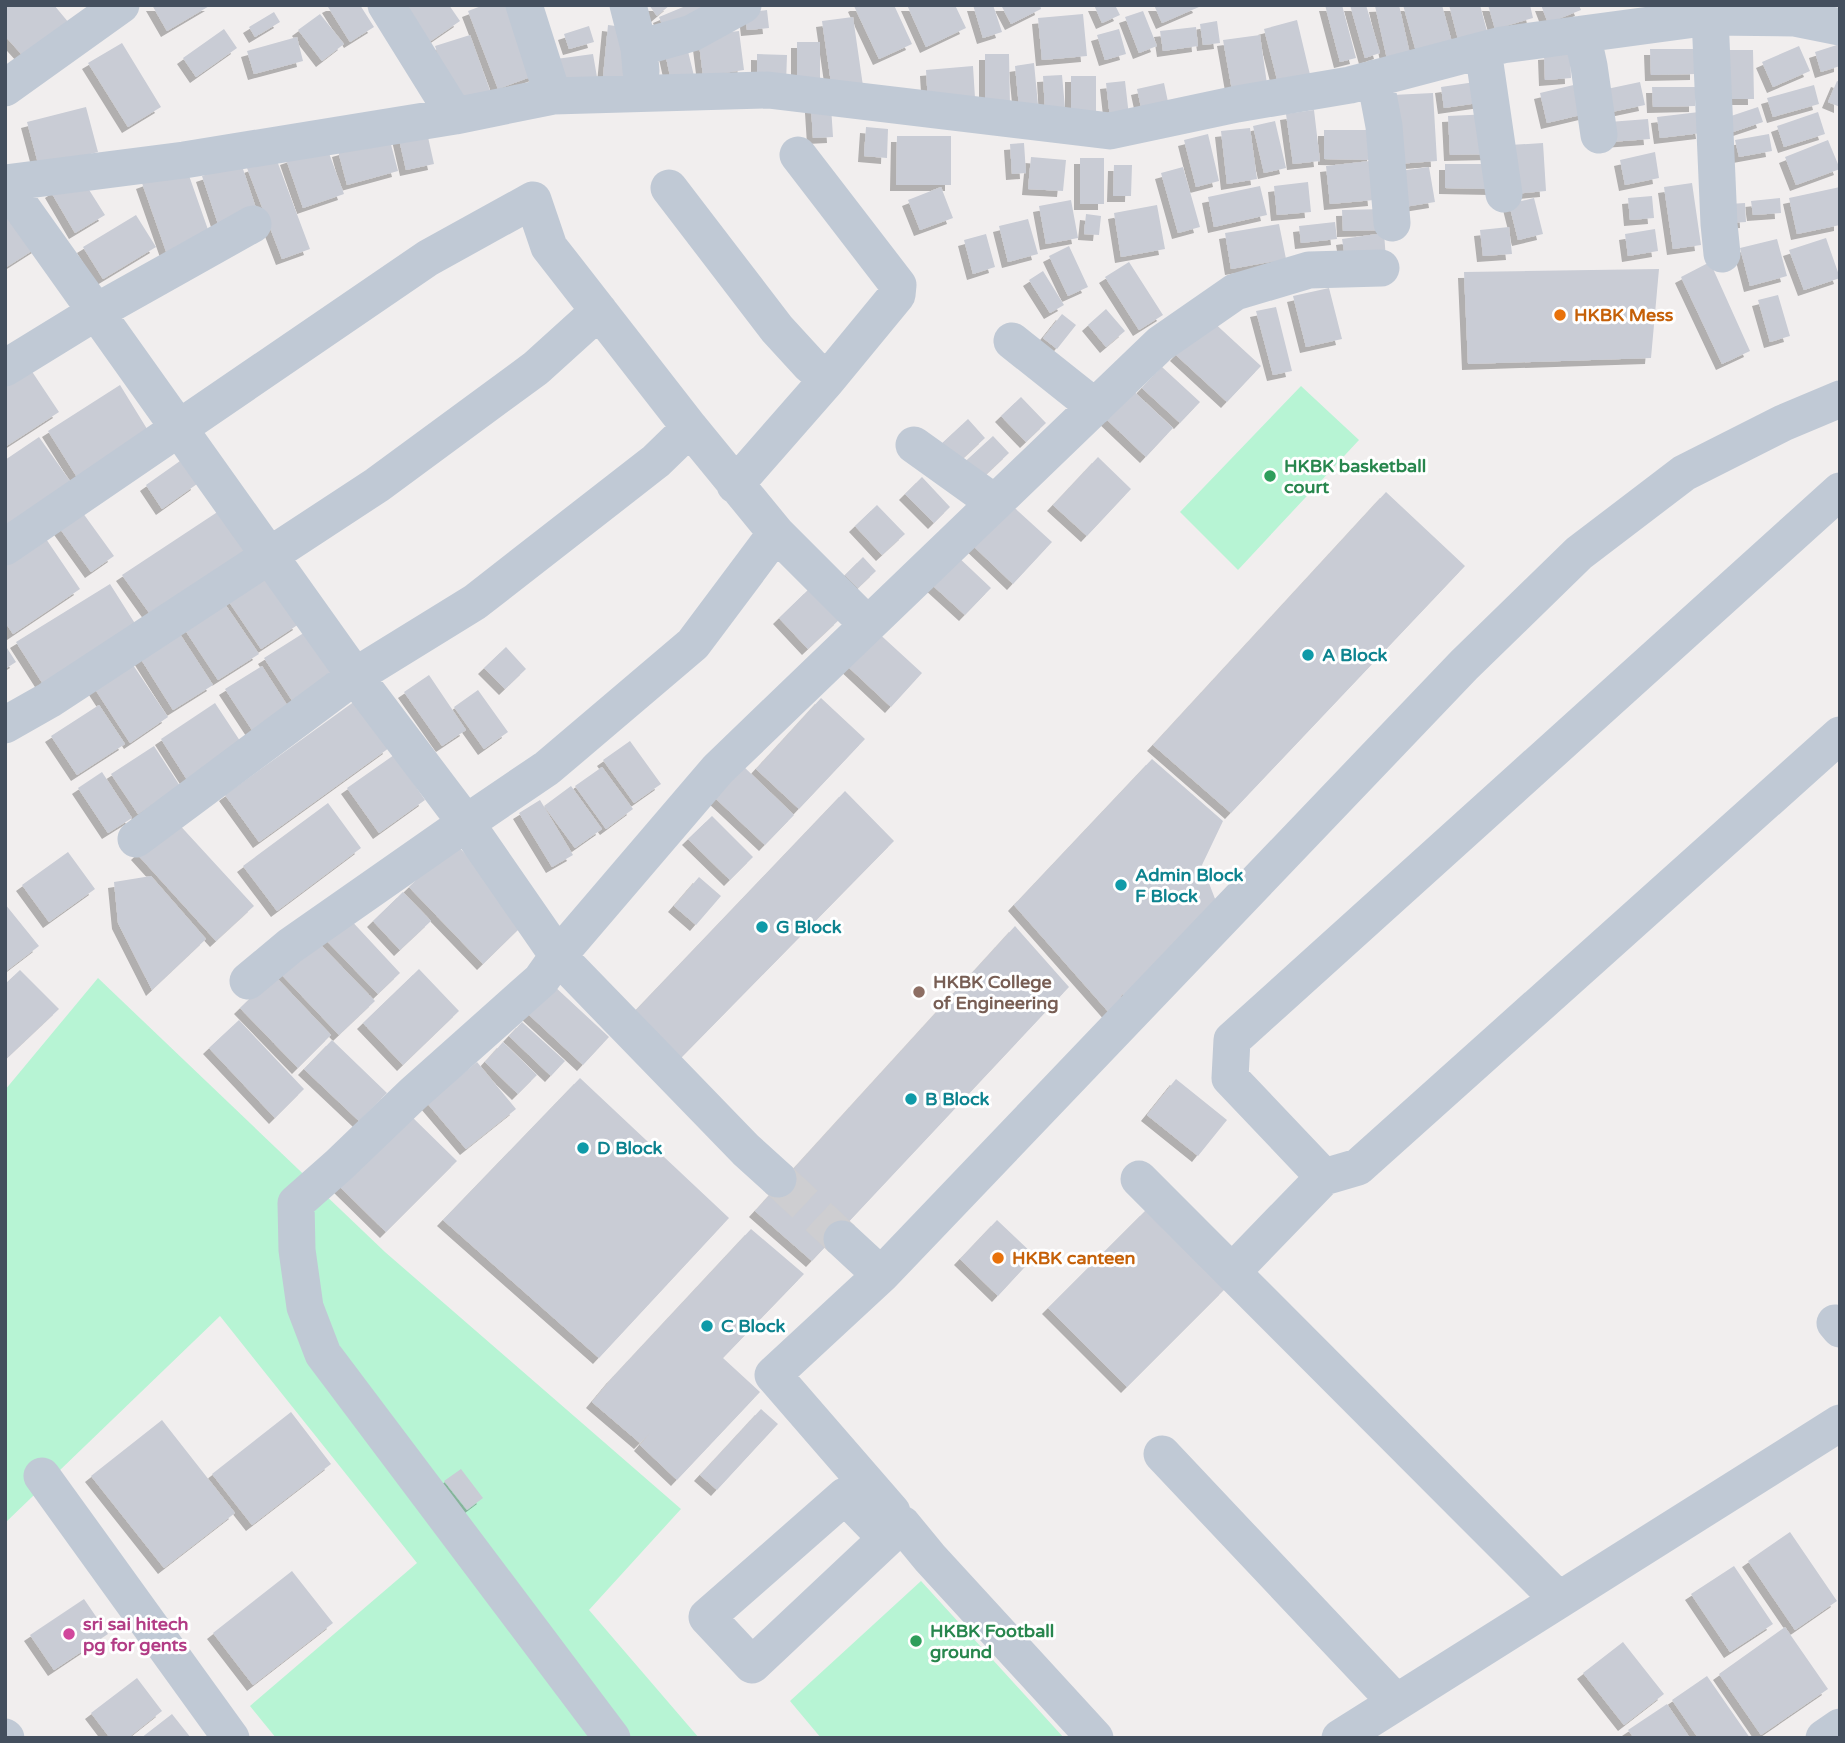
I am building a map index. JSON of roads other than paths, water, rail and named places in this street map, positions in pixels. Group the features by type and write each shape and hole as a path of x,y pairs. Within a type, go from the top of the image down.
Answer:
{"street":[{"path":"5,88 121,5"},
{"path":"386,5 455,116"},
{"path":"524,5 552,96"},
{"path":"639,48 692,33 743,5"},
{"path":"629,6 639,48 643,93"},
{"path":"1710,17 1722,254"},
{"path":"778,1179 746,1150 558,956 466,823 355,676 5,184 184,160 455,116 552,96 768,90 1110,131 1237,104 1350,85 1502,45 1710,17 1795,18 1840,27"},
{"path":"1582,34 1599,135"},
{"path":"1483,50 1504,194"},
{"path":"1375,78 1384,126 1392,223"},
{"path":"735,485 897,295 898,285 798,155"},
{"path":"669,188 777,329 827,380"},
{"path":"5,547 428,258 533,200 549,247 690,428 776,533 868,625"},
{"path":"5,368 96,312 253,224"},
{"path":"612,1738 323,1354 305,1307 296,1203 541,980 558,956 718,769 1160,344 1235,292 1309,270 1381,268"},
{"path":"5,725 49,700 377,485 536,368 599,311"},
{"path":"1012,341 1095,407"},
{"path":"894,1531 773,1376 881,1275 1464,665 1579,553 1684,473 1783,423 1840,399"},
{"path":"136,839 355,676 475,602 656,461 690,428"},
{"path":"914,445 995,503"},
{"path":"1324,1177 1230,1078 1232,1040 1840,491"},
{"path":"248,981 290,946 547,768 693,644 776,533"},
{"path":"1232,1272 1324,1177 1358,1167 1840,735"},
{"path":"1139,1179 1559,1600"},
{"path":"842,1239 881,1275"},
{"path":"1340,1738 1840,1423"},
{"path":"1162,1454 1396,1702"},
{"path":"42,1476 231,1738"},
{"path":"894,1531 752,1665 707,1617 845,1496 894,1531 930,1558 1095,1738"},
{"path":"1824,1738 1840,1727"}],"tunnel":[{"path":"778,1179 842,1239"}],"place":[{"name":"HKBK Mess","path":"1560,315"},
{"name":"HKBK basketball court","path":"1270,476"},
{"name":"A Block","path":"1308,655"},
{"name":"Admin Block F Block","path":"1121,885"},
{"name":"G Block","path":"762,927"},
{"name":"HKBK College of Engineering","path":"919,992"},
{"name":"B Block","path":"911,1099"},
{"name":"D Block","path":"583,1148"},
{"name":"HKBK canteen","path":"998,1258"},
{"name":"C Block","path":"707,1326"},
{"name":"sri sai hitech pg for gents","path":"69,1634"},
{"name":"HKBK Football ground","path":"916,1641"}]}
